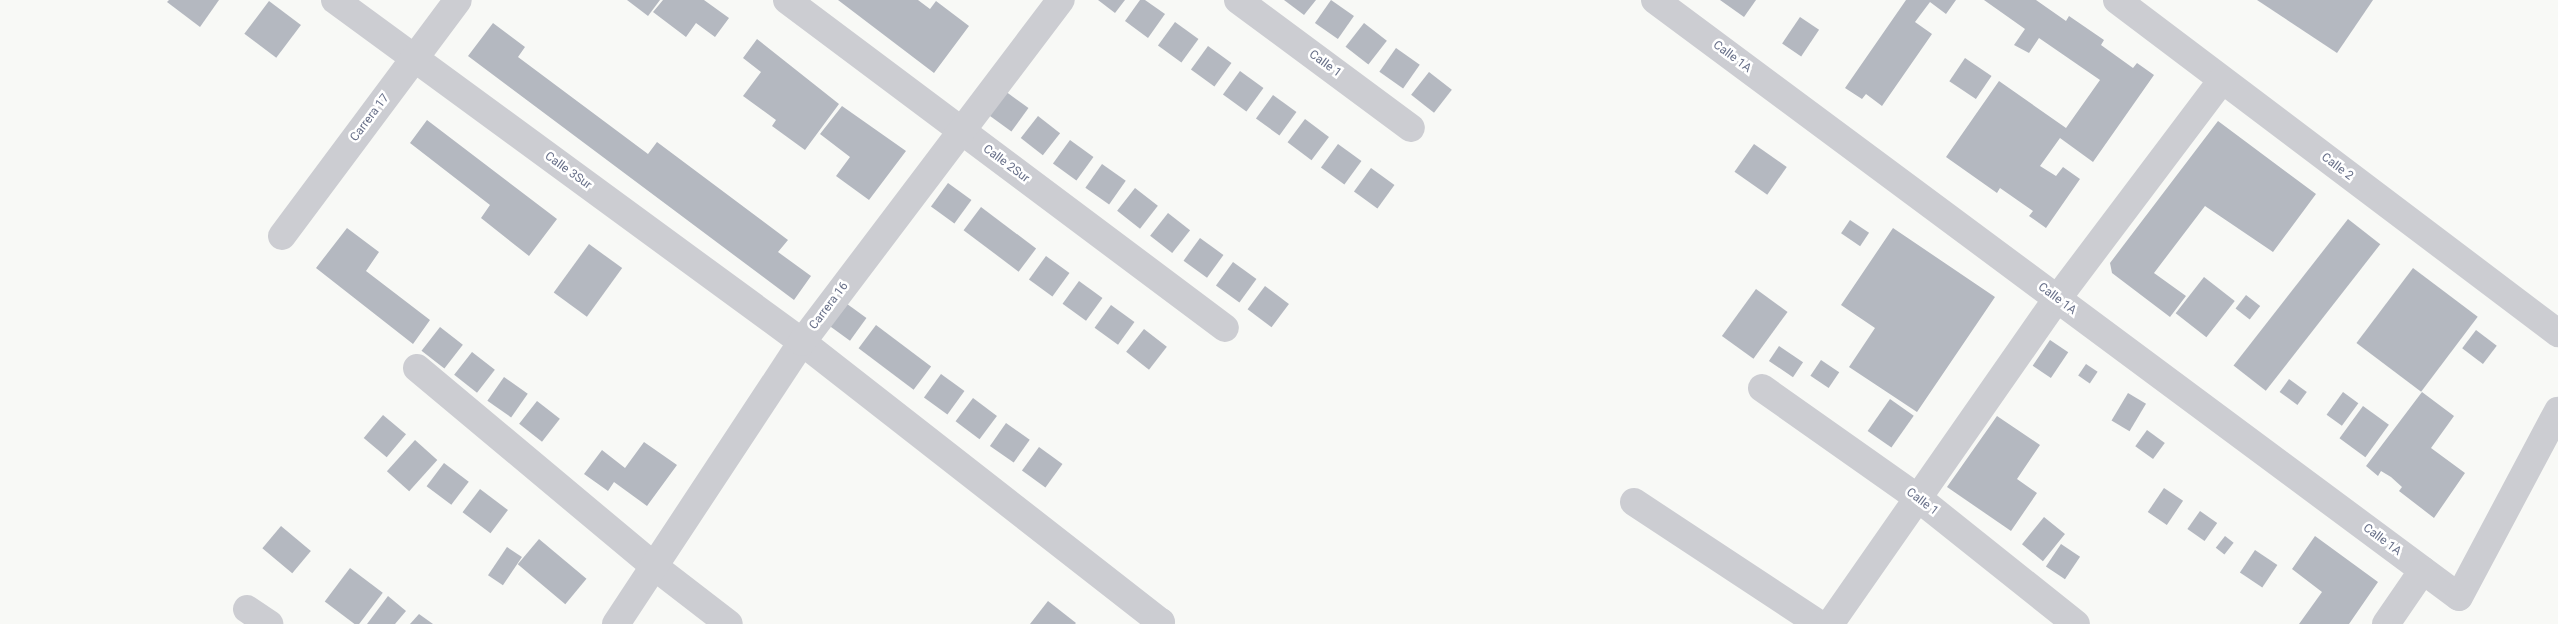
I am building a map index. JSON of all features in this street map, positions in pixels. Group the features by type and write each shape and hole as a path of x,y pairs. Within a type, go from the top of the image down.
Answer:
{"street":[{"name":"Calle 3Sur","path":"335,0 802,342 1154,616 1161,622 1160,624"},
{"name":"Carrera 17","path":"282,236 458,0"},
{"name":"Calle 2Sur","path":"787,0 1225,328"},
{"name":"Carrera 16","path":"616,624 802,342 1061,0"},
{"name":"Calle 1","path":"1238,0 1411,128"},
{"name":"Calle 2","path":"2116,0 2558,333"},
{"name":"Calle 1A","path":"1668,4 2057,299 2459,597 2558,411"},
{"path":"1830,624 2057,299 2222,80"},
{"path":"417,368 655,567 729,624"},
{"name":"Calle 1","path":"1762,388 1918,498 2076,624"},
{"path":"1634,502 1819,624"},
{"path":"2386,624 2422,570"},
{"path":"247,610 269,624"}],"building":[{"path":"169,0 219,0 200,27 167,2"},
{"path":"627,0 660,0 648,16"},
{"path":"663,0 704,0 729,18 715,37 696,23 686,37 653,12"},
{"path":"838,0 918,0 930,9 936,1 969,26 934,73"},
{"path":"1098,0 1125,0 1115,13"},
{"path":"1140,0 1145,0 1165,14 1148,38 1125,21"},
{"path":"1284,0 1316,0 1304,15"},
{"path":"1331,0 1354,16 1338,39 1315,23"},
{"path":"1720,0 1756,0 1744,17"},
{"path":"1906,0 1956,0 1946,14 1930,2 1915,22 1932,34 1882,106 1866,94 1862,99 1845,88"},
{"path":"1984,0 2036,0 2066,21 2069,16 2104,40 2101,45 2133,68 2137,63 2154,75 2093,162 2060,138 2040,166 2056,176 2063,167 2080,179 2046,228 2029,216 2033,211 2000,188 1997,193 1946,157 1999,81 2066,128 2100,80 2039,38 2029,53 2014,45 2025,29"},
{"path":"2257,0 2373,0 2337,53"},
{"path":"269,1 301,25 276,58 244,34"},
{"path":"1800,17 1819,30 1801,56 1782,44"},
{"path":"1175,22 1198,39 1181,63 1158,45"},
{"path":"493,23 525,47 518,57 648,154 657,142 788,240 778,252 811,276 794,300 468,56"},
{"path":"1364,23 1387,41 1368,64 1346,47"},
{"path":"757,39 839,104 805,150 772,126 776,120 743,96 761,72 743,58"},
{"path":"1208,46 1231,63 1214,87 1191,69"},
{"path":"1396,48 1420,65 1403,88 1379,72"},
{"path":"1965,58 1992,76 1976,99 1949,81"},
{"path":"1240,71 1263,88 1246,112 1223,94"},
{"path":"1429,72 1452,90 1434,113 1411,95"},
{"path":"1005,91 1028,108 1011,132 988,114"},
{"path":"1273,95 1296,112 1279,136 1256,118"},
{"path":"842,106 906,151 869,200 836,176 850,157 820,134"},
{"path":"1038,116 1060,133 1043,155 1021,138"},
{"path":"1305,119 1329,137 1312,160 1288,142"},
{"path":"427,120 557,219 529,256 481,218 490,205 410,143"},
{"path":"2218,121 2316,194 2273,252 2205,206 2154,273 2186,296 2170,317 2112,273 2110,263"},
{"path":"1070,140 1093,157 1076,181 1053,163"},
{"path":"1338,144 1361,161 1344,185 1321,167"},
{"path":"1754,144 1787,167 1767,195 1734,172"},
{"path":"1102,164 1126,181 1109,204 1085,188"},
{"path":"1371,168 1394,185 1377,209 1354,191"},
{"path":"948,183 971,200 954,224 931,206"},
{"path":"1135,188 1158,206 1140,229 1117,211"},
{"path":"981,207 1036,249 1019,272 964,230"},
{"path":"1168,213 1190,230 1172,253 1150,236"},
{"path":"2348,219 2380,244 2266,391 2233,366"},
{"path":"1850,220 1869,233 1860,246 1841,233"},
{"path":"347,228 379,252 366,271 430,320 413,344 316,268"},
{"path":"1893,228 1995,297 1917,412 1849,367 1875,328 1841,305"},
{"path":"1200,238 1223,255 1207,278 1184,261"},
{"path":"589,244 622,268 587,317 554,293"},
{"path":"1046,256 1069,273 1052,297 1029,279"},
{"path":"1233,262 1256,279 1239,303 1216,285"},
{"path":"2413,268 2478,317 2421,392 2356,343"},
{"path":"2204,277 2235,301 2206,337 2176,313"},
{"path":"1079,281 1102,298 1086,321 1063,304"},
{"path":"1265,286 1289,304 1272,327 1248,309"},
{"path":"1756,289 1788,312 1753,359 1722,336"},
{"path":"2246,295 2260,306 2250,319 2236,308"},
{"path":"843,301 866,318 850,341 827,324"},
{"path":"1111,305 1134,322 1118,345 1095,328"},
{"path":"876,325 931,367 914,390 859,348"},
{"path":"440,327 463,345 444,368 422,351"},
{"path":"1144,329 1167,347 1149,370 1126,352"},
{"path":"2476,330 2497,346 2483,364 2462,348"},
{"path":"2050,340 2068,352 2051,378 2033,366"},
{"path":"1779,346 1803,362 1793,377 1769,361"},
{"path":"472,352 495,370 477,393 454,375"},
{"path":"1821,360 1839,372 1829,388 1810,376"},
{"path":"2086,364 2098,372 2090,383 2078,376"},
{"path":"941,374 964,391 947,415 924,397"},
{"path":"504,377 528,394 511,417 487,401"},
{"path":"2289,379 2307,392 2297,405 2280,392"},
{"path":"2343,392 2358,403 2342,426 2327,415"},
{"path":"2422,392 2454,416 2431,448 2465,473 2434,518 2399,491 2402,487 2391,477 2381,471 2378,476 2366,466"},
{"path":"2128,393 2146,404 2130,431 2112,420"},
{"path":"973,398 997,416 980,439 956,421"},
{"path":"1890,399 1914,416 1891,448 1868,431"},
{"path":"537,401 560,419 542,442 519,424"},
{"path":"2363,406 2389,425 2365,457 2339,438"},
{"path":"383,415 406,434 387,457 364,438"},
{"path":"1997,416 2040,445 2017,479 2037,493 2011,531 1947,487"},
{"path":"1006,423 1030,440 1014,463 990,446"},
{"path":"2147,430 2165,443 2153,459 2135,446"},
{"path":"415,440 437,460 409,491 387,471"},
{"path":"644,442 677,465 647,506 614,482 608,491 584,474 602,450 625,468"},
{"path":"1039,447 1062,464 1045,488 1022,470"},
{"path":"444,463 469,482 451,505 427,486"},
{"path":"2164,488 2183,501 2167,525 2148,512"},
{"path":"480,489 508,510 490,533 463,512"},
{"path":"2200,511 2217,523 2205,541 2187,529"},
{"path":"2044,517 2065,534 2043,561 2022,544"},
{"path":"281,526 311,551 292,573 262,548"},
{"path":"2225,536 2234,543 2224,555 2216,548"},
{"path":"2315,536 2378,582 2349,624 2299,624 2322,592 2292,569"},
{"path":"539,539 586,579 565,604 518,564"},
{"path":"2061,544 2080,557 2065,579 2046,566"},
{"path":"507,547 522,557 503,585 488,575"},
{"path":"2255,550 2277,565 2262,587 2240,572"},
{"path":"350,568 383,593 359,624 355,624 325,602"},
{"path":"388,596 406,611 395,624 367,624"},
{"path":"1048,601 1076,623 1030,624"},
{"path":"419,614 433,624 410,624"}]}
